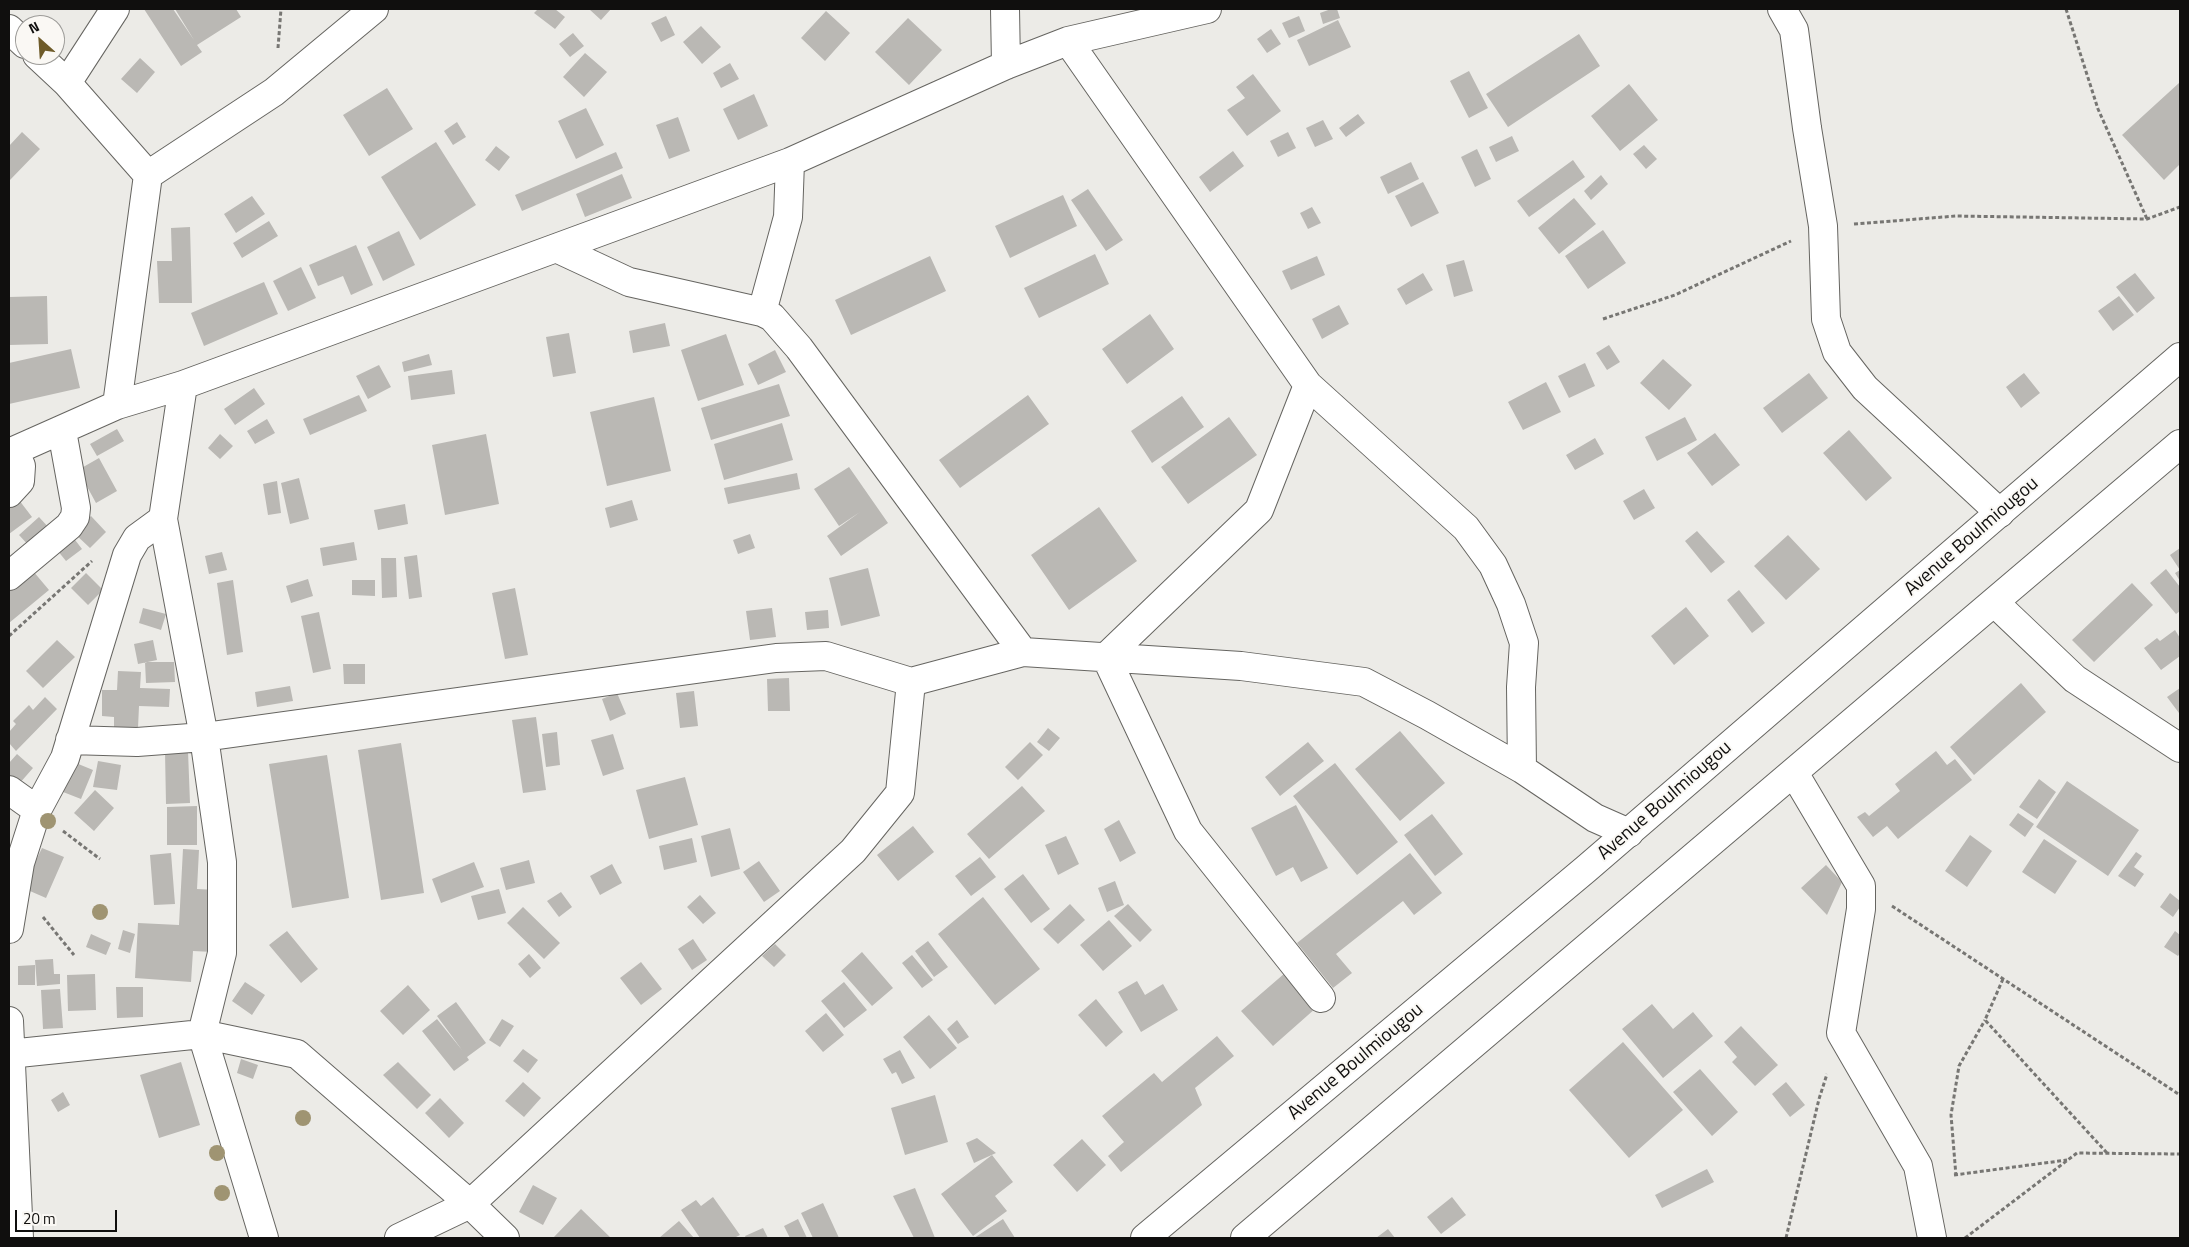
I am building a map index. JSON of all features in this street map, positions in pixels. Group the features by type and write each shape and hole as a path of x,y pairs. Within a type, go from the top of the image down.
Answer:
{"main road":[{"path":"66,83 114,9"},
{"path":"148,175 274,92 374,9"},
{"path":"1005,9 1006,65"},
{"path":"9,493 20,481 21,466 12,453 118,405 183,385 790,162 1006,65 1068,41 1206,9"},
{"path":"1782,9 1794,30 1823,226 1826,319 1837,352 1865,388 2000,513"},
{"path":"1068,41 1308,385 1466,528 1493,565 1511,604 1524,643 1521,687 1522,769"},
{"path":"47,65 66,83 148,175 118,405"},
{"path":"762,312 788,217 790,162"},
{"path":"556,248 629,282 762,312 772,316 799,348 1023,652"},
{"name":"Avenue Boulmiougou","path":"1145,1238 1629,832 2180,357"},
{"path":"183,385 163,519 204,737 222,862 222,953 202,1034 264,1238"},
{"path":"1106,657 1259,510 1308,385"},
{"path":"9,576 69,526 76,517 62,432"},
{"path":"1245,1238 2180,444"},
{"path":"9,929 20,863 37,810 65,758 127,554 137,538 163,519"},
{"path":"1995,603 2075,679 2180,748"},
{"path":"70,740 138,742 204,737 776,658 826,656 911,682 1023,652 1241,666 1364,682 1522,769 1595,818 1629,832"},
{"path":"1106,657 1188,831 1321,998"},
{"path":"399,1238 470,1204 852,851 900,793 911,682"},
{"path":"1794,773 1861,886 1861,909 1841,1033 1918,1166 1932,1238"},
{"path":"9,790 37,810"},
{"path":"9,1021 18,1238"},
{"path":"10,1054 202,1034 297,1054 470,1204 505,1238"}],"path":[{"path":"2066,9 2098,109 2147,219"},
{"path":"1603,319 1674,295 1823,226 1956,216 2147,219 2180,206"},
{"path":"9,636 89,563 137,538"},
{"path":"37,810 100,859"},
{"path":"1861,886 2180,1095"},
{"path":"1956,1176 1950,1115 1959,1066 1985,1020 2003,979"},
{"path":"1985,1020 2107,1153"},
{"path":"1786,1238 1819,1099 1841,1033"},
{"path":"1967,1238 2077,1153 2180,1154"},
{"path":"1918,1166 1956,1176 2067,1160"}],"building":[{"path":"144,9 173,9 194,40 175,9 236,9 241,17 197,45 202,52 181,66"},
{"path":"538,9 555,9 565,17 555,29 534,13"},
{"path":"589,9 611,9 601,20"},
{"path":"1337,9 1340,18 1323,24 1320,13"},
{"path":"826,11 850,33 825,61 801,38"},
{"path":"666,16 675,35 661,42 651,23"},
{"path":"1299,16 1305,31 1289,38 1282,23"},
{"path":"908,18 942,50 909,85 875,52"},
{"path":"1338,20 1351,47 1309,66 1297,40"},
{"path":"701,26 721,47 702,64 683,42"},
{"path":"1271,29 1281,44 1267,53 1257,39"},
{"path":"573,33 584,46 570,57 559,44"},
{"path":"1579,34 1600,66 1508,127 1486,94"},
{"path":"585,53 607,72 584,97 563,77"},
{"path":"140,58 155,72 137,93 121,79"},
{"path":"730,63 739,79 721,88 713,73"},
{"path":"1469,71 1488,108 1469,118 1450,81"},
{"path":"1253,74 1281,111 1247,136 1227,110 1245,98 1236,87"},
{"path":"2179,83 2180,164 2164,180 2122,135"},
{"path":"1629,84 1658,120 1620,151 1591,116"},
{"path":"387,88 413,129 369,156 343,115"},
{"path":"754,94 768,126 738,140 723,109"},
{"path":"586,108 604,145 576,159 558,121"},
{"path":"1358,114 1365,123 1346,137 1339,128"},
{"path":"678,117 690,151 669,159 656,125"},
{"path":"1323,120 1333,139 1315,147 1306,128"},
{"path":"457,122 466,137 453,145 444,131"},
{"path":"22,132 40,149 9,181 9,146"},
{"path":"1288,132 1296,148 1278,157 1270,141"},
{"path":"1512,136 1519,151 1496,162 1489,147"},
{"path":"436,142 476,205 420,240 381,177"},
{"path":"1644,145 1657,159 1646,169 1633,154"},
{"path":"496,146 510,157 499,171 485,160"},
{"path":"1477,149 1491,179 1475,187 1461,157"},
{"path":"1233,151 1244,166 1210,192 1199,177"},
{"path":"616,152 623,168 522,211 515,195"},
{"path":"1573,160 1585,177 1529,217 1517,201"},
{"path":"1411,162 1419,179 1388,194 1380,177"},
{"path":"622,174 632,198 585,217 576,194"},
{"path":"1601,175 1608,184 1591,200 1584,191"},
{"path":"1423,182 1439,213 1411,227 1395,196"},
{"path":"1088,189 1123,240 1106,251 1071,200"},
{"path":"1063,195 1077,226 1010,258 995,226"},
{"path":"252,196 265,214 236,233 224,214"},
{"path":"1574,198 1596,224 1559,254 1538,228"},
{"path":"1312,207 1321,223 1308,229 1300,213"},
{"path":"269,221 278,236 242,258 233,243"},
{"path":"190,227 192,303 159,303 157,261 172,261 171,228"},
{"path":"1603,230 1626,263 1588,289 1565,256"},
{"path":"399,231 415,265 383,281 367,247"},
{"path":"356,245 373,285 351,295 343,276 318,286 309,265"},
{"path":"1095,254 1109,284 1039,318 1024,288"},
{"path":"930,256 946,291 851,335 835,300"},
{"path":"1317,256 1325,275 1291,290 1282,271"},
{"path":"1464,260 1473,291 1454,297 1446,265"},
{"path":"301,267 316,298 288,311 273,281"},
{"path":"1423,273 1433,290 1406,305 1397,289"},
{"path":"2135,273 2155,298 2137,313 2116,287"},
{"path":"264,282 278,314 204,346 191,313"},
{"path":"47,296 48,344 9,345 9,297"},
{"path":"2119,296 2134,315 2113,331 2098,311"},
{"path":"1339,305 1349,324 1322,339 1312,319"},
{"path":"1150,314 1174,349 1127,384 1102,349"},
{"path":"665,323 670,346 633,353 629,331"},
{"path":"569,333 576,373 553,377 546,337"},
{"path":"726,334 744,385 698,401 681,350"},
{"path":"1609,345 1620,362 1607,370 1596,353"},
{"path":"71,349 80,388 9,404 9,363"},
{"path":"775,350 786,372 758,385 748,364"},
{"path":"429,354 432,365 404,372 402,362"},
{"path":"1663,359 1692,385 1669,410 1640,383"},
{"path":"1585,363 1595,386 1569,398 1558,376"},
{"path":"379,365 391,387 368,399 356,376"},
{"path":"452,370 455,394 411,400 408,376"},
{"path":"1809,373 1828,398 1782,433 1763,408"},
{"path":"2024,373 2040,393 2021,408 2006,387"},
{"path":"1546,382 1561,412 1523,430 1508,402"},
{"path":"779,384 790,416 711,440 701,408"},
{"path":"254,388 265,404 235,425 224,409"},
{"path":"359,395 367,411 310,435 303,419"},
{"path":"1028,395 1049,424 960,488 939,460"},
{"path":"1182,396 1204,427 1152,463 1131,431"},
{"path":"654,397 671,471 607,486 590,412"},
{"path":"1229,417 1257,455 1188,504 1161,467"},
{"path":"1685,417 1697,440 1657,461 1645,437"},
{"path":"267,419 275,433 255,444 247,431"},
{"path":"782,423 793,460 724,480 714,444"},
{"path":"117,429 124,441 97,456 90,444"},
{"path":"1849,430 1892,478 1866,501 1823,453"},
{"path":"1715,433 1740,465 1712,486 1687,453"},
{"path":"220,434 233,446 220,459 208,448"},
{"path":"486,434 499,504 445,515 432,445"},
{"path":"1595,438 1604,454 1575,470 1566,455"},
{"path":"99,458 117,491 96,503 78,470"},
{"path":"849,467 888,523 841,556 827,536 860,512 839,526 814,489"},
{"path":"797,473 800,489 728,504 724,488"},
{"path":"299,478 309,519 290,524 281,483"},
{"path":"277,481 281,513 268,515 263,484"},
{"path":"1644,489 1655,508 1634,520 1623,501"},
{"path":"19,500 32,517 9,534 9,508"},
{"path":"632,500 638,520 610,528 605,508"},
{"path":"405,504 408,524 378,530 374,510"},
{"path":"1099,507 1137,561 1069,610 1031,555"},
{"path":"91,516 106,532 90,548 74,533"},
{"path":"39,517 50,529 31,548 19,535"},
{"path":"1697,531 1725,562 1711,573 1685,541"},
{"path":"69,532 82,549 66,561 53,545"},
{"path":"750,534 755,548 738,554 733,540"},
{"path":"1788,535 1820,569 1786,600 1754,566"},
{"path":"354,542 357,560 323,566 320,548"},
{"path":"2180,548 2180,570 2170,555"},
{"path":"222,552 227,570 209,574 205,556"},
{"path":"417,555 422,597 409,599 404,557"},
{"path":"381,558 396,558 397,597 382,598"},
{"path":"868,568 880,616 841,626 829,578"},
{"path":"2166,569 2180,587 2180,611 2176,614 2150,583"},
{"path":"2180,570 2180,581 2175,573"},
{"path":"33,571 49,590 9,623 9,590"},
{"path":"86,573 103,590 88,605 71,588"},
{"path":"308,579 313,596 291,603 286,586"},
{"path":"233,580 243,652 227,655 217,583"},
{"path":"352,580 375,580 375,596 352,595"},
{"path":"2132,583 2153,605 2094,662 2072,640"},
{"path":"515,588 528,655 505,659 492,593"},
{"path":"1739,590 1765,623 1752,633 1727,600"},
{"path":"1686,607 1709,636 1674,665 1651,636"},
{"path":"143,608 166,614 161,630 139,623"},
{"path":"772,608 776,637 750,640 746,611"},
{"path":"828,610 829,628 807,630 805,612"},
{"path":"319,612 331,669 313,673 301,616"},
{"path":"2175,630 2180,638 2180,656 2161,670 2144,648 2157,638 2160,641"},
{"path":"57,640 75,657 43,688 26,671"},
{"path":"153,640 157,660 138,664 134,644"},
{"path":"145,662 174,662 175,682 146,683"},
{"path":"343,664 365,664 365,684 344,684"},
{"path":"118,671 141,672 140,688 170,689 169,707 139,706 138,728 114,727 114,717 102,716 102,690 117,690"},
{"path":"789,678 790,711 768,711 767,679"},
{"path":"2021,683 2046,712 1974,775 1950,747"},
{"path":"290,686 293,701 257,707 255,692"},
{"path":"2180,688 2180,712 2179,713 2167,697"},
{"path":"694,691 698,726 680,728 676,693"},
{"path":"617,693 626,714 610,721 602,699"},
{"path":"45,697 57,709 16,751 9,743 9,732 16,724 13,721 29,705 33,710"},
{"path":"536,717 546,790 523,793 512,720"},
{"path":"1048,728 1060,738 1049,751 1037,742"},
{"path":"1400,731 1445,783 1400,821 1355,769"},
{"path":"557,732 560,765 546,767 542,734"},
{"path":"613,734 624,769 603,776 591,740"},
{"path":"1030,742 1043,755 1018,780 1005,767"},
{"path":"1308,742 1324,761 1280,796 1265,777"},
{"path":"401,743 424,893 381,900 358,750"},
{"path":"188,751 190,803 166,804 165,752"},
{"path":"1936,751 1947,765 1955,759 1972,780 1898,839 1887,826 1873,837 1857,817 1865,812 1869,816 1900,791 1895,784"},
{"path":"17,754 33,768 19,784 9,775 9,763"},
{"path":"327,755 349,898 292,908 269,764"},
{"path":"71,761 93,770 81,799 58,790"},
{"path":"98,761 121,765 117,790 93,787"},
{"path":"1335,763 1398,842 1357,875 1293,796"},
{"path":"685,777 698,825 649,839 636,790"},
{"path":"2039,779 2056,792 2037,819 2019,807"},
{"path":"2067,781 2139,830 2108,876 2036,827"},
{"path":"1022,786 1045,811 989,859 967,834"},
{"path":"95,790 114,808 94,831 74,813"},
{"path":"1296,805 1328,868 1301,882 1293,867 1276,876 1251,828"},
{"path":"197,806 197,845 167,845 167,807"},
{"path":"2018,813 2034,824 2025,837 2009,825"},
{"path":"1432,814 1463,854 1435,876 1404,835"},
{"path":"1119,820 1136,853 1120,862 1104,829"},
{"path":"913,826 934,852 898,881 877,855"},
{"path":"730,828 740,869 711,877 701,836"},
{"path":"1970,835 1992,851 1967,887 1945,871"},
{"path":"1066,836 1079,864 1058,875 1045,845"},
{"path":"692,838 697,862 664,870 659,846"},
{"path":"2044,839 2077,861 2055,894 2022,872"},
{"path":"42,848 64,857 46,898 23,888"},
{"path":"183,849 199,850 197,889 217,890 213,952 193,951 191,982 135,978 138,923 179,925"},
{"path":"2136,852 2142,856 2134,867 2144,874 2135,887 2118,876"},
{"path":"171,853 175,904 154,905 150,855"},
{"path":"1410,853 1442,893 1414,915 1403,901 1336,954 1352,973 1333,988 1297,943"},
{"path":"980,857 996,877 971,896 955,876"},
{"path":"529,860 535,883 506,890 500,868"},
{"path":"759,861 780,891 764,902 743,872"},
{"path":"474,862 484,887 441,903 432,879"},
{"path":"612,864 622,883 600,895 590,876"},
{"path":"1826,865 1842,882 1827,915 1801,888"},
{"path":"1023,874 1050,909 1031,923 1004,889"},
{"path":"1115,881 1124,905 1107,912 1098,888"},
{"path":"499,889 506,913 478,920 471,896"},
{"path":"561,892 572,907 559,917 547,901"},
{"path":"2170,893 2180,901 2180,907 2173,917 2160,907"},
{"path":"700,895 716,913 703,924 687,907"},
{"path":"983,897 1040,969 995,1005 938,934"},
{"path":"1070,904 1085,920 1058,944 1043,929"},
{"path":"1128,904 1152,930 1140,942 1114,916"},
{"path":"523,907 560,943 544,959 507,923"},
{"path":"1109,920 1132,946 1103,971 1080,945"},
{"path":"123,930 135,934 130,953 118,949"},
{"path":"287,931 318,969 301,983 269,945"},
{"path":"2175,931 2180,935 2180,953 2178,956 2164,947"},
{"path":"91,934 111,943 106,955 86,947"},
{"path":"693,939 707,960 692,970 678,949"},
{"path":"928,941 948,967 934,977 915,951"},
{"path":"775,944 786,955 774,967 762,956"},
{"path":"862,952 893,988 872,1006 841,971"},
{"path":"529,954 541,968 530,978 518,964"},
{"path":"912,955 933,980 922,988 902,963"},
{"path":"53,959 54,974 60,974 60,984 37,986 35,960"},
{"path":"641,962 662,989 641,1005 620,978"},
{"path":"35,965 35,985 18,985 18,966"},
{"path":"1285,973 1316,1008 1273,1046 1241,1011"},
{"path":"95,974 96,1010 68,1011 67,975"},
{"path":"1137,981 1145,995 1163,984 1178,1010 1141,1032 1118,992"},
{"path":"245,982 265,995 252,1015 232,1001"},
{"path":"844,982 867,1010 844,1028 821,1001"},
{"path":"408,985 430,1010 403,1035 380,1011"},
{"path":"116,987 143,987 143,1017 117,1018"},
{"path":"60,989 63,1028 43,1029 41,990"},
{"path":"1096,999 1123,1032 1106,1047 1078,1015"},
{"path":"456,1002 486,1043 467,1057 469,1060 454,1071 422,1031 437,1019 462,1050 437,1016"},
{"path":"1652,1004 1673,1029 1693,1012 1713,1036 1663,1078 1622,1029"},
{"path":"826,1013 844,1035 823,1052 805,1031"},
{"path":"929,1015 957,1048 930,1069 903,1037"},
{"path":"502,1019 514,1026 500,1047 489,1040"},
{"path":"957,1020 969,1037 958,1044 947,1029"},
{"path":"1741,1026 1778,1065 1755,1086 1732,1062 1737,1057 1724,1042"},
{"path":"1217,1036 1234,1056 1195,1088 1202,1105 1121,1172 1108,1156 1124,1142 1102,1116 1154,1073 1162,1082"},
{"path":"1623,1042 1683,1110 1629,1158 1569,1090"},
{"path":"523,1049 538,1060 528,1073 513,1061"},
{"path":"900,1050 915,1078 902,1084 896,1072 892,1074 883,1059"},
{"path":"241,1059 258,1065 253,1079 237,1073"},
{"path":"181,1062 200,1125 159,1138 140,1075"},
{"path":"398,1062 431,1095 417,1109 383,1075"},
{"path":"1700,1069 1738,1112 1712,1136 1673,1092"},
{"path":"523,1082 541,1098 524,1117 505,1101"},
{"path":"1786,1082 1805,1105 1790,1117 1772,1094"},
{"path":"63,1092 70,1105 58,1112 51,1100"},
{"path":"935,1095 948,1142 905,1155 891,1108"},
{"path":"440,1098 464,1123 449,1138 425,1113"},
{"path":"977,1138 996,1153 974,1163 966,1143"},
{"path":"1082,1139 1106,1165 1077,1192 1053,1165"},
{"path":"992,1155 1013,1182 995,1196 1007,1211 973,1236 941,1194"},
{"path":"1707,1169 1714,1182 1662,1208 1655,1195"},
{"path":"533,1185 557,1198 543,1225 519,1212"},
{"path":"915,1188 935,1238 914,1238 893,1196"},
{"path":"713,1197 740,1235 734,1238 700,1238 681,1210 696,1200 701,1206"},
{"path":"1452,1197 1466,1215 1441,1234 1427,1217"},
{"path":"823,1203 839,1238 813,1238 801,1213"},
{"path":"581,1209 611,1238 553,1238"},
{"path":"798,1219 807,1238 790,1238 784,1226"},
{"path":"1003,1219 1015,1238 974,1238"},
{"path":"679,1221 694,1238 659,1238"},
{"path":"763,1228 768,1238 746,1238 745,1236"},
{"path":"1388,1229 1395,1238 1376,1238"}]}
